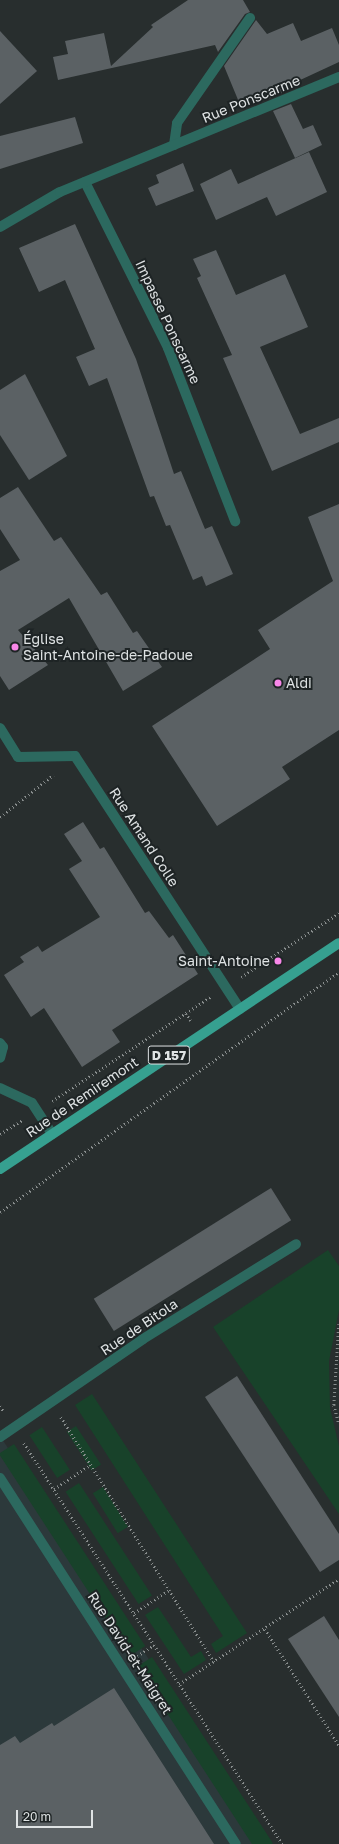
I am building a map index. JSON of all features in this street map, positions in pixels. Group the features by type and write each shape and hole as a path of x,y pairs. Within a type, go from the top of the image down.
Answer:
{"main road":[{"name":"Rue de Remiremont","path":"0,1169 339,943"}],"street":[{"name":"Rue Ponscarme","path":"174,146 177,123 250,18"},
{"name":"Rue Ponscarme","path":"0,227 40,202 339,77"},
{"name":"Impasse Ponscarme","path":"86,182 168,348 235,521"},
{"path":"0,728 18,757 75,756"},
{"name":"Rue Amand Colle","path":"75,756 240,1009"},
{"path":"0,1043 3,1047 0,1058"},
{"path":"0,1088 32,1103 52,1134"},
{"name":"Rue de Bitola","path":"0,1437 52,1403 143,1339 296,1244"},
{"name":"Rue David-et-Maigret","path":"0,1478 236,1844"}],"path":[{"path":"0,817 75,756"},
{"path":"241,977 339,913"},
{"path":"0,1212 339,972"},
{"path":"0,1134 216,994"},
{"path":"339,1324 334,1405 339,1424"},
{"path":"52,1403 214,1662"},
{"path":"0,1406 282,1844"},
{"path":"54,1489 90,1465"},
{"path":"179,1684 265,1629 339,1578"},
{"path":"134,1613 169,1590"},
{"path":"265,1629 339,1745"},
{"path":"132,1659 154,1645"}],"shaded area":[{"path":"0,1436 272,1844 0,1844"}],"green space":[{"path":"328,1250 339,1266 339,1310 329,1361 330,1408 339,1446 339,1514 213,1327"},
{"path":"92,1394 247,1633 216,1653 211,1644 223,1636 75,1405"},
{"path":"76,1426 101,1465 92,1471 67,1432"},
{"path":"42,1427 70,1470 57,1478 29,1435"},
{"path":"14,1444 145,1646 130,1656 0,1455 0,1453"},
{"path":"79,1483 152,1595 139,1604 66,1492"},
{"path":"103,1487 128,1527 118,1533 93,1493"},
{"path":"158,1607 191,1657 201,1651 206,1660 184,1674 145,1615"},
{"path":"152,1657 273,1843 252,1844 137,1667"}],"building":[{"path":"188,0 243,0 250,12 245,14 218,52 215,45 58,80 53,57 68,54 65,41 104,33 111,66 153,27 151,25"},
{"path":"256,20 267,34 293,23 301,41 332,28 339,45 339,62 283,88 285,92 268,99 266,96 241,107 224,66"},
{"path":"0,31 37,71 0,104"},
{"path":"291,104 303,129 313,125 322,145 295,158 273,111"},
{"path":"75,117 83,143 0,169 0,136"},
{"path":"309,152 327,192 276,216 267,197 216,220 200,184 231,169 238,184"},
{"path":"183,163 194,191 156,206 148,188 159,183 156,175"},
{"path":"75,224 136,359 174,474 181,471 205,529 212,526 233,574 206,586 202,576 193,580 170,525 166,526 154,496 150,497 107,378 89,386 76,357 95,349 65,280 39,292 19,248"},
{"path":"216,250 236,295 285,274 308,327 260,347 300,434 339,418 339,442 272,471 223,358 232,355 197,278 201,276 193,259"},
{"path":"25,374 67,456 29,480 0,435 0,390"},
{"path":"18,487 54,541 61,537 101,595 107,592 133,633 137,631 162,667 123,691 69,598 18,630 48,665 9,690 0,676 0,571 20,560 0,529 0,498"},
{"name":"Aldi","path":"339,504 339,730 282,767 290,779 217,826 152,726 270,649 258,630 333,581 308,517"},
{"path":"83,822 100,849 104,847 145,913 149,911 169,938 173,935 198,974 112,1030 120,1042 82,1067 44,1008 31,1017 4,975 24,962 20,957 38,946 42,952 100,917 69,869 82,861 64,834"},
{"path":"271,1188 291,1220 114,1331 94,1299"},
{"path":"237,1376 339,1534 339,1560 320,1572 205,1397"},
{"path":"324,1616 339,1640 339,1717 288,1639"},
{"path":"114,1688 214,1844 0,1844 0,1745 15,1736 20,1743 52,1723 54,1726"}],"place":[{"name":"Église Saint-Antoine-de-Padoue","path":"15,647"},
{"name":"Aldi","path":"278,683"},
{"name":"Saint-Antoine","path":"278,961"}]}
